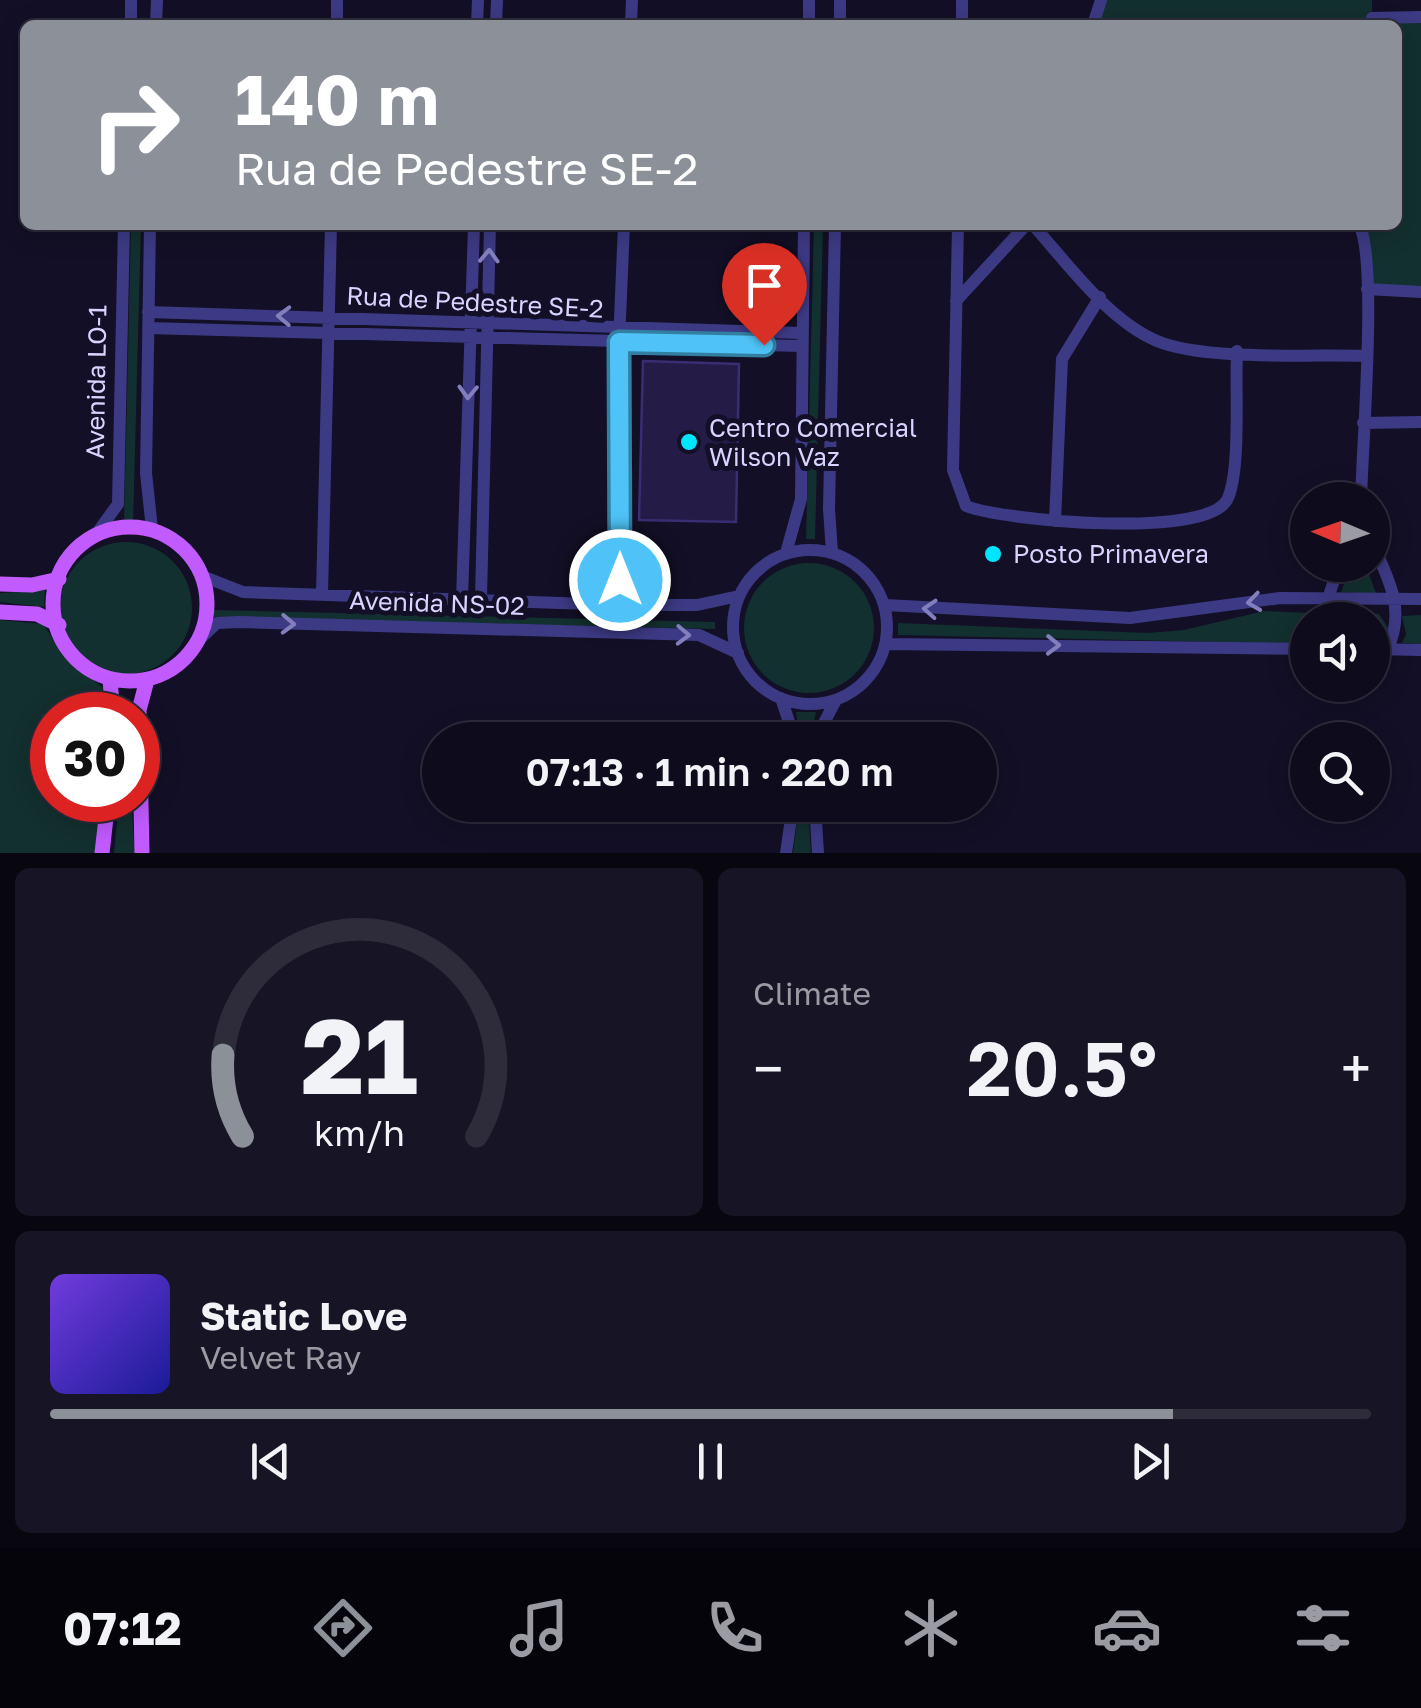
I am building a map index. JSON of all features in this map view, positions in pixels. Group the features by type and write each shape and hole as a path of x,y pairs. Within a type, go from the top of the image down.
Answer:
{"main road":[{"path":"114,527 152,529 182,547 202,576 207,598 198,640 177,666 147,680 110,680 74,659 61,642 59,579 70,554 97,533 114,527"},
{"path":"0,584 32,585 59,579"},
{"path":"0,612 36,614 58,625"},
{"path":"110,680 111,692"},
{"path":"142,853 140,710 147,680"},
{"path":"102,853 106,822"}],"street":[{"path":"1384,20 1421,17"},
{"name":"Avenida LO-1","path":"97,533 118,504 124,230"},
{"name":"Avenida LO-1","path":"150,230 146,474 152,529"},
{"path":"322,594 330,230"},
{"path":"462,600 474,230"},
{"path":"481,598 490,230"},
{"path":"620,605 619,337 624,230"},
{"path":"786,553 801,498 804,230"},
{"path":"832,552 829,509 835,230"},
{"path":"958,230 953,470 959,496 966,506 989,514 1054,522 1179,521 1216,512 1228,501 1232,473 1237,351"},
{"path":"956,302 1024,230"},
{"path":"1034,230 1100,298 1158,341 1196,350 1365,356"},
{"path":"1361,482 1368,289 1367,238 1363,230"},
{"path":"1368,289 1421,292"},
{"path":"1054,522 1062,359 1100,298"},
{"name":"Rua de Pedestre SE-2","path":"148,312 488,332 801,340"},
{"name":"Rua de Pedestre SE-2","path":"148,328 327,324"},
{"path":"1362,422 1421,422"},
{"path":"809,549 832,552 856,563 874,582 885,605 886,644 867,678 836,700 818,704 781,698 755,680 738,653 733,624 739,596 766,562 809,549"},
{"name":"Avenida NS-02","path":"202,576 243,592 620,605 698,605 739,596"},
{"path":"1325,602 1332,582"},
{"path":"1389,582 1396,600 1395,634 1390,644"},
{"path":"885,605 1130,618 1280,598 1421,600"},
{"name":"Avenida NS-02","path":"198,640 217,623 239,622 699,635 738,653"},
{"path":"886,644 1290,648"},
{"path":"1390,648 1421,650"},
{"path":"781,698 790,722"},
{"path":"825,722 836,700"},
{"path":"786,853 791,822"},
{"path":"816,822 818,853"}],"green space":[{"path":"1101,0 1372,0 1372,18 1421,17 1421,292 1367,289 1360,230 1402,230 1402,20 1095,20"},
{"path":"131,230 141,230 133,525 124,525"},
{"path":"814,230 823,230 815,539 806,539"},
{"path":"126,542 151,547 173,561 187,583 192,608 187,633 173,655 151,669 126,674 101,669 79,655 65,633 60,608 65,583 79,561 101,547"},
{"path":"809,563 834,568 855,582 869,603 874,628 869,653 855,674 834,688 809,693 784,688 763,674 749,653 744,628 749,603 763,582 784,568"},
{"path":"1345,582 1372,582 1376,594 1341,592"},
{"path":"45,590 44,607 0,602 0,593"},
{"path":"213,610 715,622 715,629 213,617"},
{"path":"1264,611 1290,612 1290,644 898,635 898,623 1148,633 1184,630"},
{"path":"1421,615 1421,644 1402,643 1406,634 1402,616"},
{"path":"0,620 43,624 66,658 106,692 30,692 30,822 100,822 96,853 0,853"},
{"path":"796,712 816,712 814,722 798,722"},
{"path":"117,822 133,822 135,853 114,853"},
{"path":"797,822 809,822 811,853 793,853"}],"building":[{"name":"Centro Comercial Wilson Vaz","path":"643,361 739,364 736,522 639,520"}],"place":[{"name":"Centro Comercial Wilson Vaz","path":"689,442"},
{"name":"Posto Primavera","path":"993,554"}],"route":[{"path":"620,580 619,342 764,345"}]}
